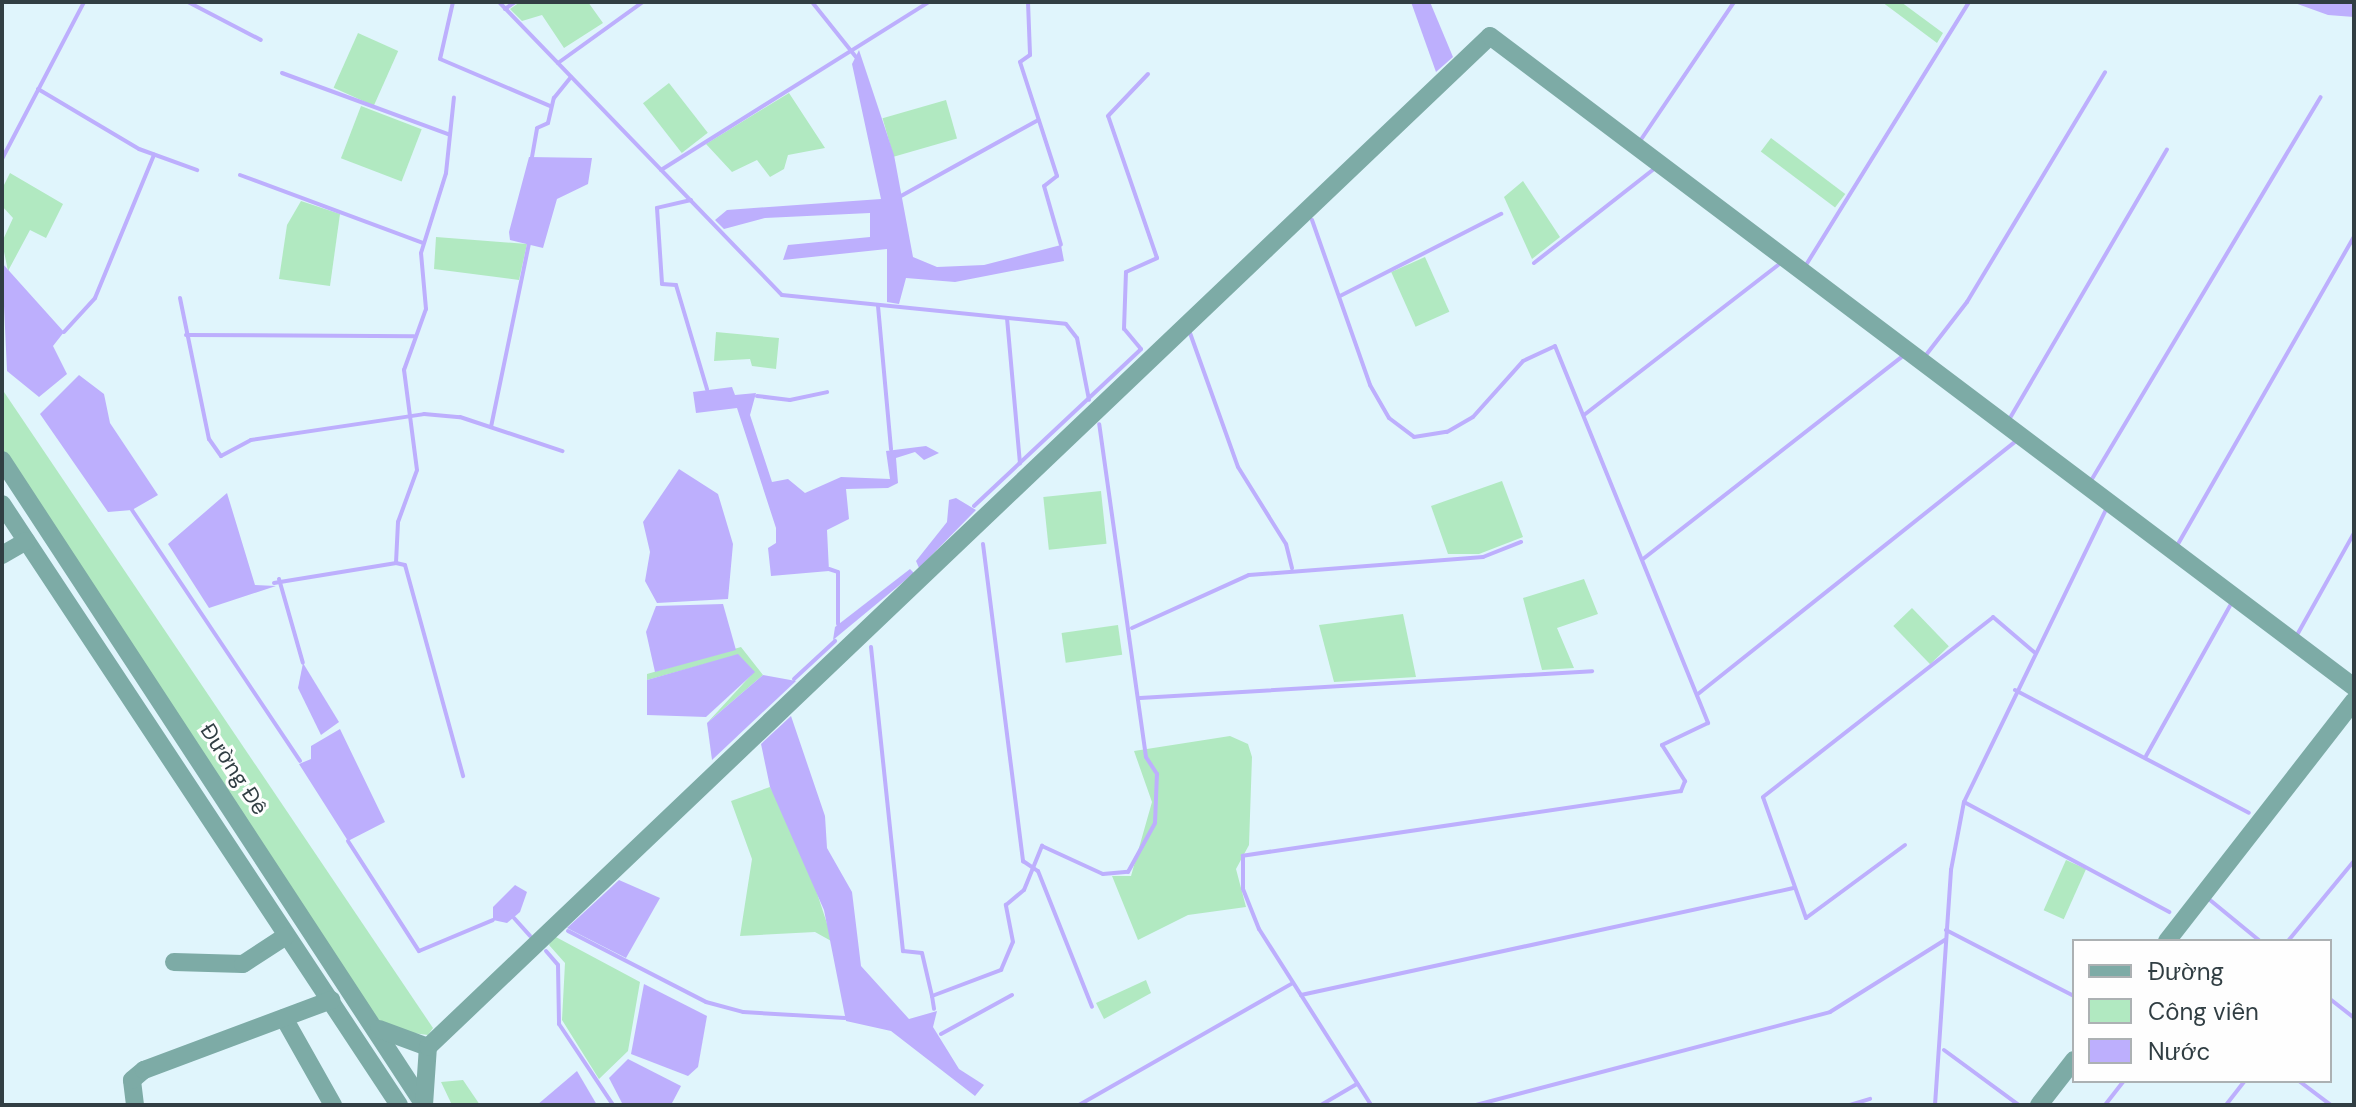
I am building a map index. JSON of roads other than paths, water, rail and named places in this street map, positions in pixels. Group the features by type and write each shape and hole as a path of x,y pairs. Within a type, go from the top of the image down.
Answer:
{"street":[{"path":"424,1105 428,1047 1490,36 2354,687"},
{"name":"Đường Đê","path":"2,460 424,1105"},
{"path":"28,544 31,502"},
{"path":"2,504 399,1105"},
{"path":"2,555 28,544 59,553 82,581"},
{"path":"2169,939 2354,701"},
{"path":"174,962 243,964 286,936"},
{"path":"135,1105 132,1080 144,1070 331,1000"},
{"path":"284,1018 333,1105"},
{"path":"375,1026 428,1047"},
{"path":"2039,1105 2072,1063"}],"water":[{"path":"1411,2 1430,2 1453,57 1436,72"},
{"path":"2292,2 2354,2 2354,17 2328,15"},
{"path":"859,50 894,155 913,257 937,267 984,265 1061,245 1064,261 955,282 906,278 899,304 887,302 887,249 783,260 788,245 870,237 870,213 765,218 724,229 715,220 727,210 881,199 852,64"},
{"path":"529,157 592,158 588,184 557,199 543,248 510,240 509,232"},
{"path":"2,263 64,332 53,346 67,374 39,397 7,371"},
{"path":"79,375 104,394 110,423 158,495 132,510 108,512 40,414"},
{"path":"732,387 735,395 756,393 750,415 772,482 788,479 805,493 841,477 890,479 886,451 926,446 939,453 924,460 915,452 896,458 898,483 888,488 846,489 849,519 827,530 829,571 771,576 768,548 776,543 776,528 737,408 696,413 693,392"},
{"path":"679,469 718,494 733,544 728,599 657,603 645,581 650,552 643,522"},
{"path":"227,493 255,585 276,586 209,608 168,544"},
{"path":"956,498 976,510 919,568 916,561 947,522 949,500"},
{"path":"910,569 914,573 833,640 835,627"},
{"path":"723,604 736,650 655,672 646,632 656,606"},
{"path":"738,654 755,672 706,717 647,715 647,680"},
{"path":"303,663 339,722 321,735 298,688"},
{"path":"763,675 796,681 712,760 707,723"},
{"path":"791,716 825,816 827,848 852,892 861,966 909,1019 937,1011 933,1027 959,1069 984,1085 975,1096 891,1031 846,1021 824,910 770,787 761,744"},
{"path":"340,729 385,822 348,841 299,764 311,759 311,746"},
{"path":"619,880 660,898 626,958 567,928"},
{"path":"515,885 527,892 520,912 507,923 493,920 493,907"},
{"path":"644,984 707,1016 698,1067 688,1076 631,1054"},
{"path":"628,1059 681,1086 671,1105 623,1105 609,1078"},
{"path":"577,1071 597,1105 537,1105"}],"waterway":[{"path":"2,159 84,2"},
{"path":"188,2 261,40"},
{"path":"453,2 440,59 550,106"},
{"path":"499,2 782,295 1066,324 1077,338 1089,400"},
{"path":"505,9 515,2"},
{"path":"558,63 643,2"},
{"path":"812,2 856,57"},
{"path":"661,170 929,2"},
{"path":"1028,2 1030,55 1020,62 1057,176 1044,186 1061,245"},
{"path":"1640,141 1734,2"},
{"path":"1806,265 1969,2"},
{"path":"1926,355 1967,302 2105,72"},
{"path":"282,73 448,134"},
{"path":"974,506 1141,349 1124,329 1126,272 1157,258 1108,116 1148,74"},
{"path":"532,157 537,128 548,123 554,98 571,77"},
{"path":"38,89 139,149 197,170"},
{"path":"274,583 396,563 398,522 417,470 404,370 426,309 421,253 446,173 454,97"},
{"path":"2092,479 2321,97"},
{"path":"901,196 1038,120"},
{"path":"2010,418 2167,149"},
{"path":"64,332 95,298 154,155"},
{"path":"1534,263 1654,169"},
{"path":"240,175 423,243"},
{"path":"691,200 657,208 662,284 676,285 707,389"},
{"path":"1340,296 1501,214"},
{"path":"1312,220 1370,385 1389,418 1414,437 1447,432 1473,417 1523,361 1555,346 1708,723 1662,745 1685,781 1681,791 1243,856 1243,889 1259,929 1371,1105"},
{"path":"2178,544 2354,237"},
{"path":"491,427 529,244"},
{"path":"1584,415 1781,263"},
{"path":"180,298 209,439 221,456 251,440 424,414 460,417 562,451"},
{"path":"878,306 891,449"},
{"path":"1007,318 1020,463"},
{"path":"1190,333 1238,467 1286,544 1292,568"},
{"path":"186,335 414,336"},
{"path":"1643,559 1903,356"},
{"path":"757,396 790,400 827,392"},
{"path":"871,647 903,951 922,953 932,996 1001,970 1013,942 1006,905 1024,890 1042,846 1103,874 1128,872 1155,823 1157,774 1146,757 1099,424"},
{"path":"1698,694 2015,442"},
{"path":"1935,1105 1951,870 1964,802 2106,509"},
{"path":"132,510 300,761"},
{"path":"2297,635 2354,533"},
{"path":"1132,628 1249,575 1483,557 1521,542"},
{"path":"983,544 1023,861 1038,871 1092,1007"},
{"path":"396,563 405,565 463,776"},
{"path":"829,569 838,572 838,624"},
{"path":"279,579 303,663"},
{"path":"2146,756 2230,606"},
{"path":"1905,845 1806,918 1763,797 1993,617 2034,652"},
{"path":"794,679 835,641"},
{"path":"1140,698 1592,671"},
{"path":"2015,690 2249,813"},
{"path":"1964,802 2169,912"},
{"path":"348,841 419,951 493,920"},
{"path":"2290,939 2354,861"},
{"path":"1301,995 1794,888"},
{"path":"2210,900 2258,939"},
{"path":"514,918 530,936"},
{"path":"1946,930 2072,995"},
{"path":"568,931 706,1002 743,1012 845,1018"},
{"path":"1476,1105 1830,1012 1945,940"},
{"path":"546,951 558,965 559,1024 613,1105"},
{"path":"1079,1105 1293,983"},
{"path":"941,1034 1012,995"},
{"path":"932,996 934,1009"},
{"path":"2332,1001 2354,1018"},
{"path":"1944,1050 2019,1105"},
{"path":"2105,1105 2122,1083"},
{"path":"2226,1105 2243,1083"},
{"path":"2302,1083 2331,1105"},
{"path":"1321,1105 1357,1084"},
{"path":"1850,1105 1870,1099"}]}
